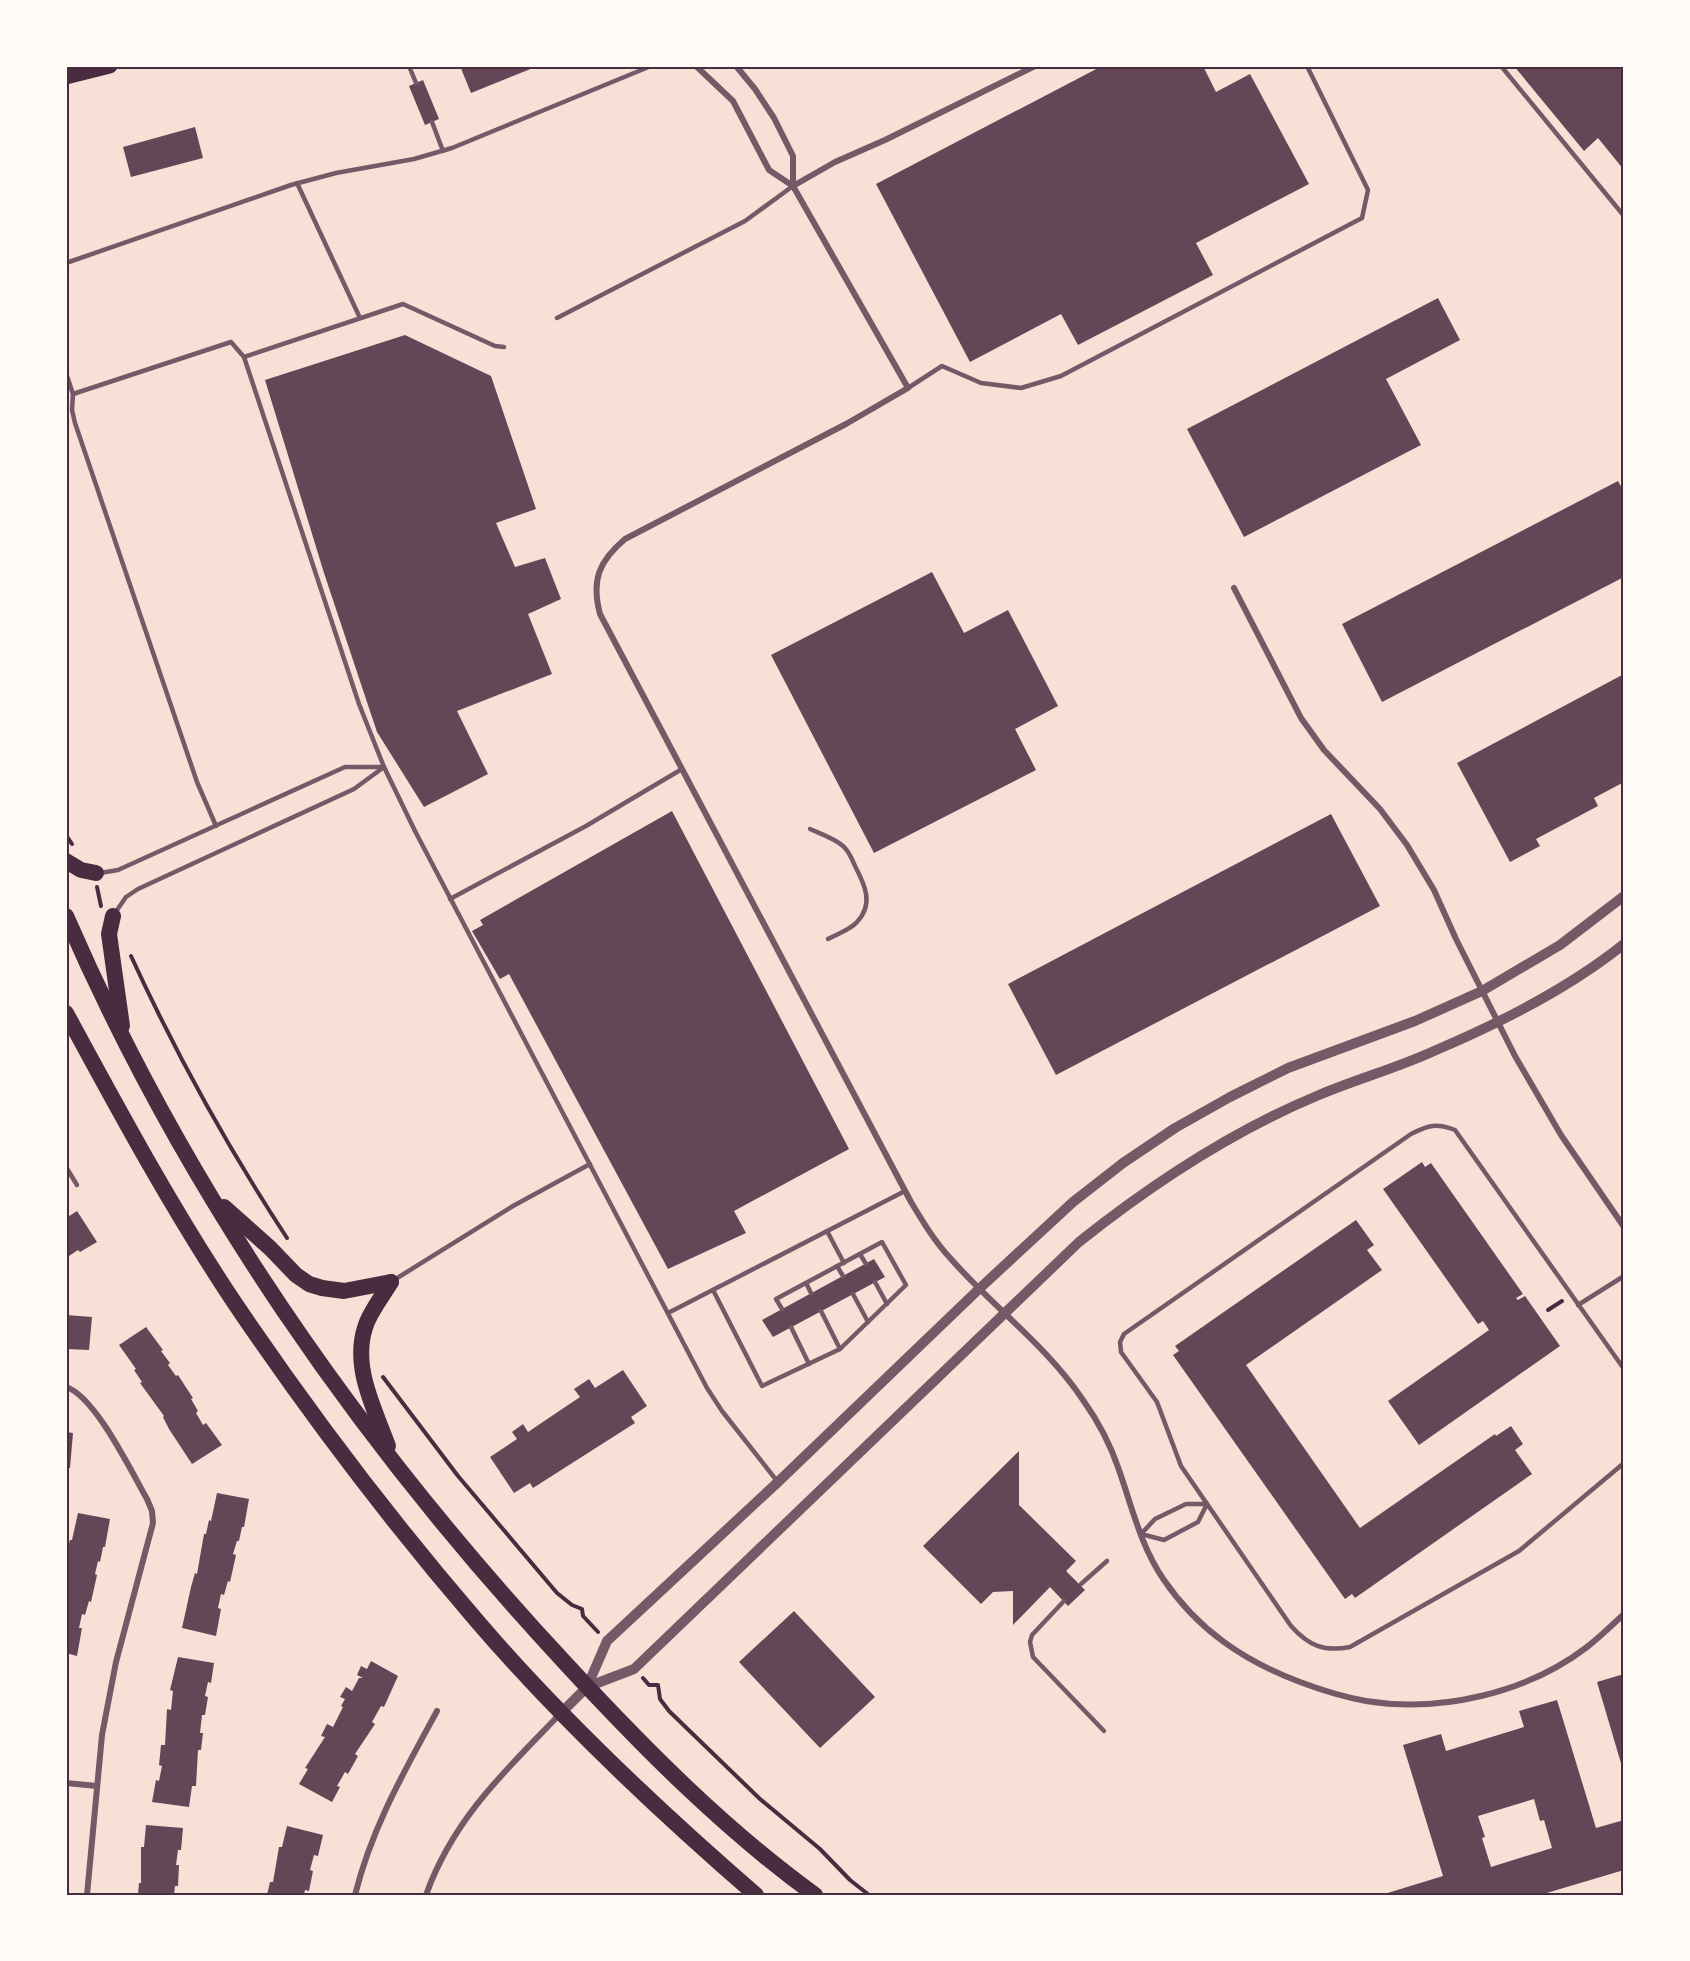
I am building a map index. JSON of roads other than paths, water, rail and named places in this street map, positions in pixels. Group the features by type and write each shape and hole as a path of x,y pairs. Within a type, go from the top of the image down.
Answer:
{"highway":[{"path":"66,861 96,880"},
{"path":"108,913 123,1039"},
{"path":"66,916 123,1039 210,1195 299,1333 394,1462 476,1564 587,1687 662,1763 727,1824 815,1895"},
{"path":"66,1013 120,1113 190,1232 234,1301 316,1420 367,1488 478,1623 562,1712 660,1809 756,1895"},
{"path":"210,1195 270,1248 296,1275 309,1284 344,1291 391,1282"},
{"path":"391,1282 367,1322 361,1356 363,1378 394,1462"}],"main road":[{"path":"66,77 110,66"}],"street":[{"path":"696,66 733,101 769,170 793,186"},
{"path":"736,66 774,118 793,156 793,186 803,207 828,244 909,388 869,412 625,539 610,552 601,566 596,590 600,614 905,1191 931,1234 950,1258 1052,1362 1084,1401 1103,1433 1119,1468 1141,1534 1162,1578 1182,1605 1221,1642 1254,1662 1318,1689 1367,1701 1438,1703 1505,1689 1547,1671 1587,1647 1624,1614"},
{"path":"793,186 836,162 1035,66"},
{"path":"1233,588 1301,718 1324,750 1380,809 1407,845 1434,890 1497,1022 1561,1135 1624,1227"},
{"path":"426,1895 458,1830 474,1806 587,1687 607,1641 1073,1202 1123,1163 1175,1128 1230,1096 1288,1068 1415,1021 1482,991 1560,945 1624,896"},
{"path":"587,1687 634,1669 1006,1315 1079,1242 1146,1191 1204,1153 1253,1125 1319,1095 1433,1052 1497,1022 1565,984 1624,944"},
{"path":"66,1387 80,1394 94,1408 147,1499 152,1511 153,1523 116,1662 102,1735 87,1895"},
{"path":"355,1895 375,1830 437,1711"},
{"path":"66,1783 97,1786"}],"lane":[{"path":"409,66 416,83"},
{"path":"66,263 297,183 443,151 651,66"},
{"path":"909,388 942,366 981,383 1021,388 1061,376 1362,218 1368,190 1307,66"},
{"path":"1501,66 1624,216"},
{"path":"432,122 443,151"},
{"path":"297,183 360,318"},
{"path":"557,318 745,221 793,186"},
{"path":"244,357 403,304 495,346 504,347"},
{"path":"73,394 231,342 244,357 358,704 384,767 450,899 717,1403 778,1482"},
{"path":"66,373 73,394 72,410 75,423 194,772 216,825"},
{"path":"96,880 345,767 384,767"},
{"path":"108,913 138,889 354,789 384,767"},
{"path":"450,899 586,826 682,770"},
{"path":"810,829 831,838 846,848 862,878 868,897 866,908 858,921 828,939"},
{"path":"1624,1369 1455,1130 1441,1125 1426,1126 1419,1130 1124,1334 1120,1342 1120,1352 1157,1402 1181,1466 1291,1626 1301,1637 1316,1647 1336,1649 1350,1647 1519,1551 1624,1462"},
{"path":"391,1282 513,1206 590,1164"},
{"path":"66,1167 77,1185"},
{"path":"668,1313 905,1191"},
{"path":"827,1231 844,1263"},
{"path":"713,1290 762,1386 840,1349 906,1285 882,1242 776,1299 782,1309"},
{"path":"860,1254 866,1264"},
{"path":"837,1266 843,1276"},
{"path":"1578,1305 1624,1276"},
{"path":"875,1282 887,1304"},
{"path":"806,1283 811,1293"},
{"path":"853,1294 868,1322"},
{"path":"821,1311 840,1349"},
{"path":"791,1327 809,1364"},
{"path":"1186,1504 1207,1504 1198,1522 1164,1540 1141,1534 1155,1519 1186,1504"},
{"path":"1081,1584 1107,1561"},
{"path":"1064,1601 1032,1635 1030,1642 1033,1657 1104,1731"}]}
